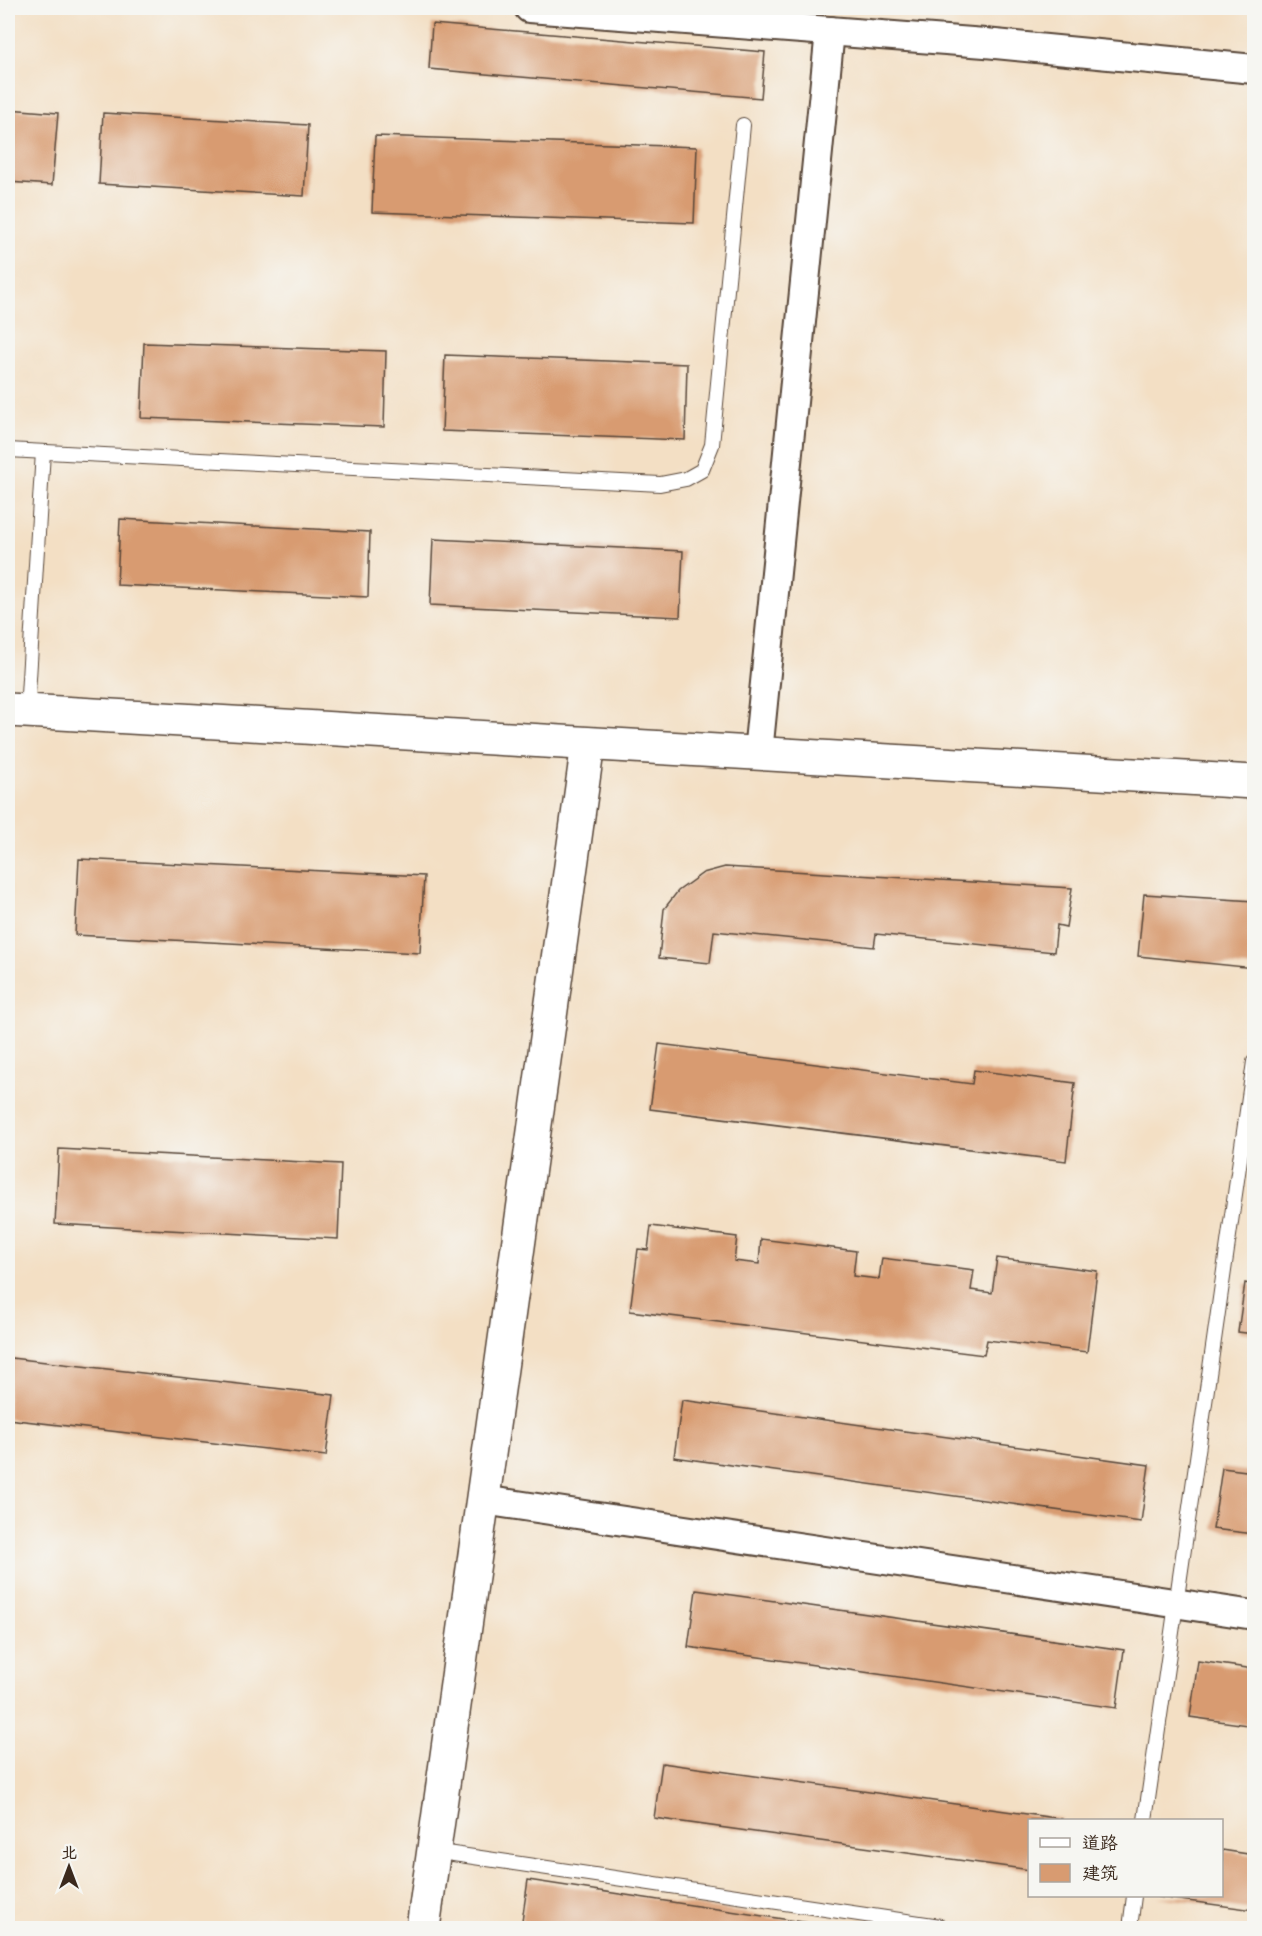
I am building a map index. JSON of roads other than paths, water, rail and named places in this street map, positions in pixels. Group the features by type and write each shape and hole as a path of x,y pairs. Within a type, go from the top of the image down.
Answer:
{"street":[{"path":"529,8 775,17 830,31 985,43 1254,69"},
{"path":"758,753 830,31"},
{"path":"17,711 1254,782"},
{"path":"423,1929 588,744"},
{"path":"483,1500 1254,1615"}],"lane":[{"path":"8,450 660,484 686,479 702,470 712,445 743,126"},
{"path":"17,711 43,452"},
{"path":"1145,1819 1254,1062"},
{"path":"433,1851 940,1926 942,1929"},
{"path":"1130,1929 1134,1897"}]}
